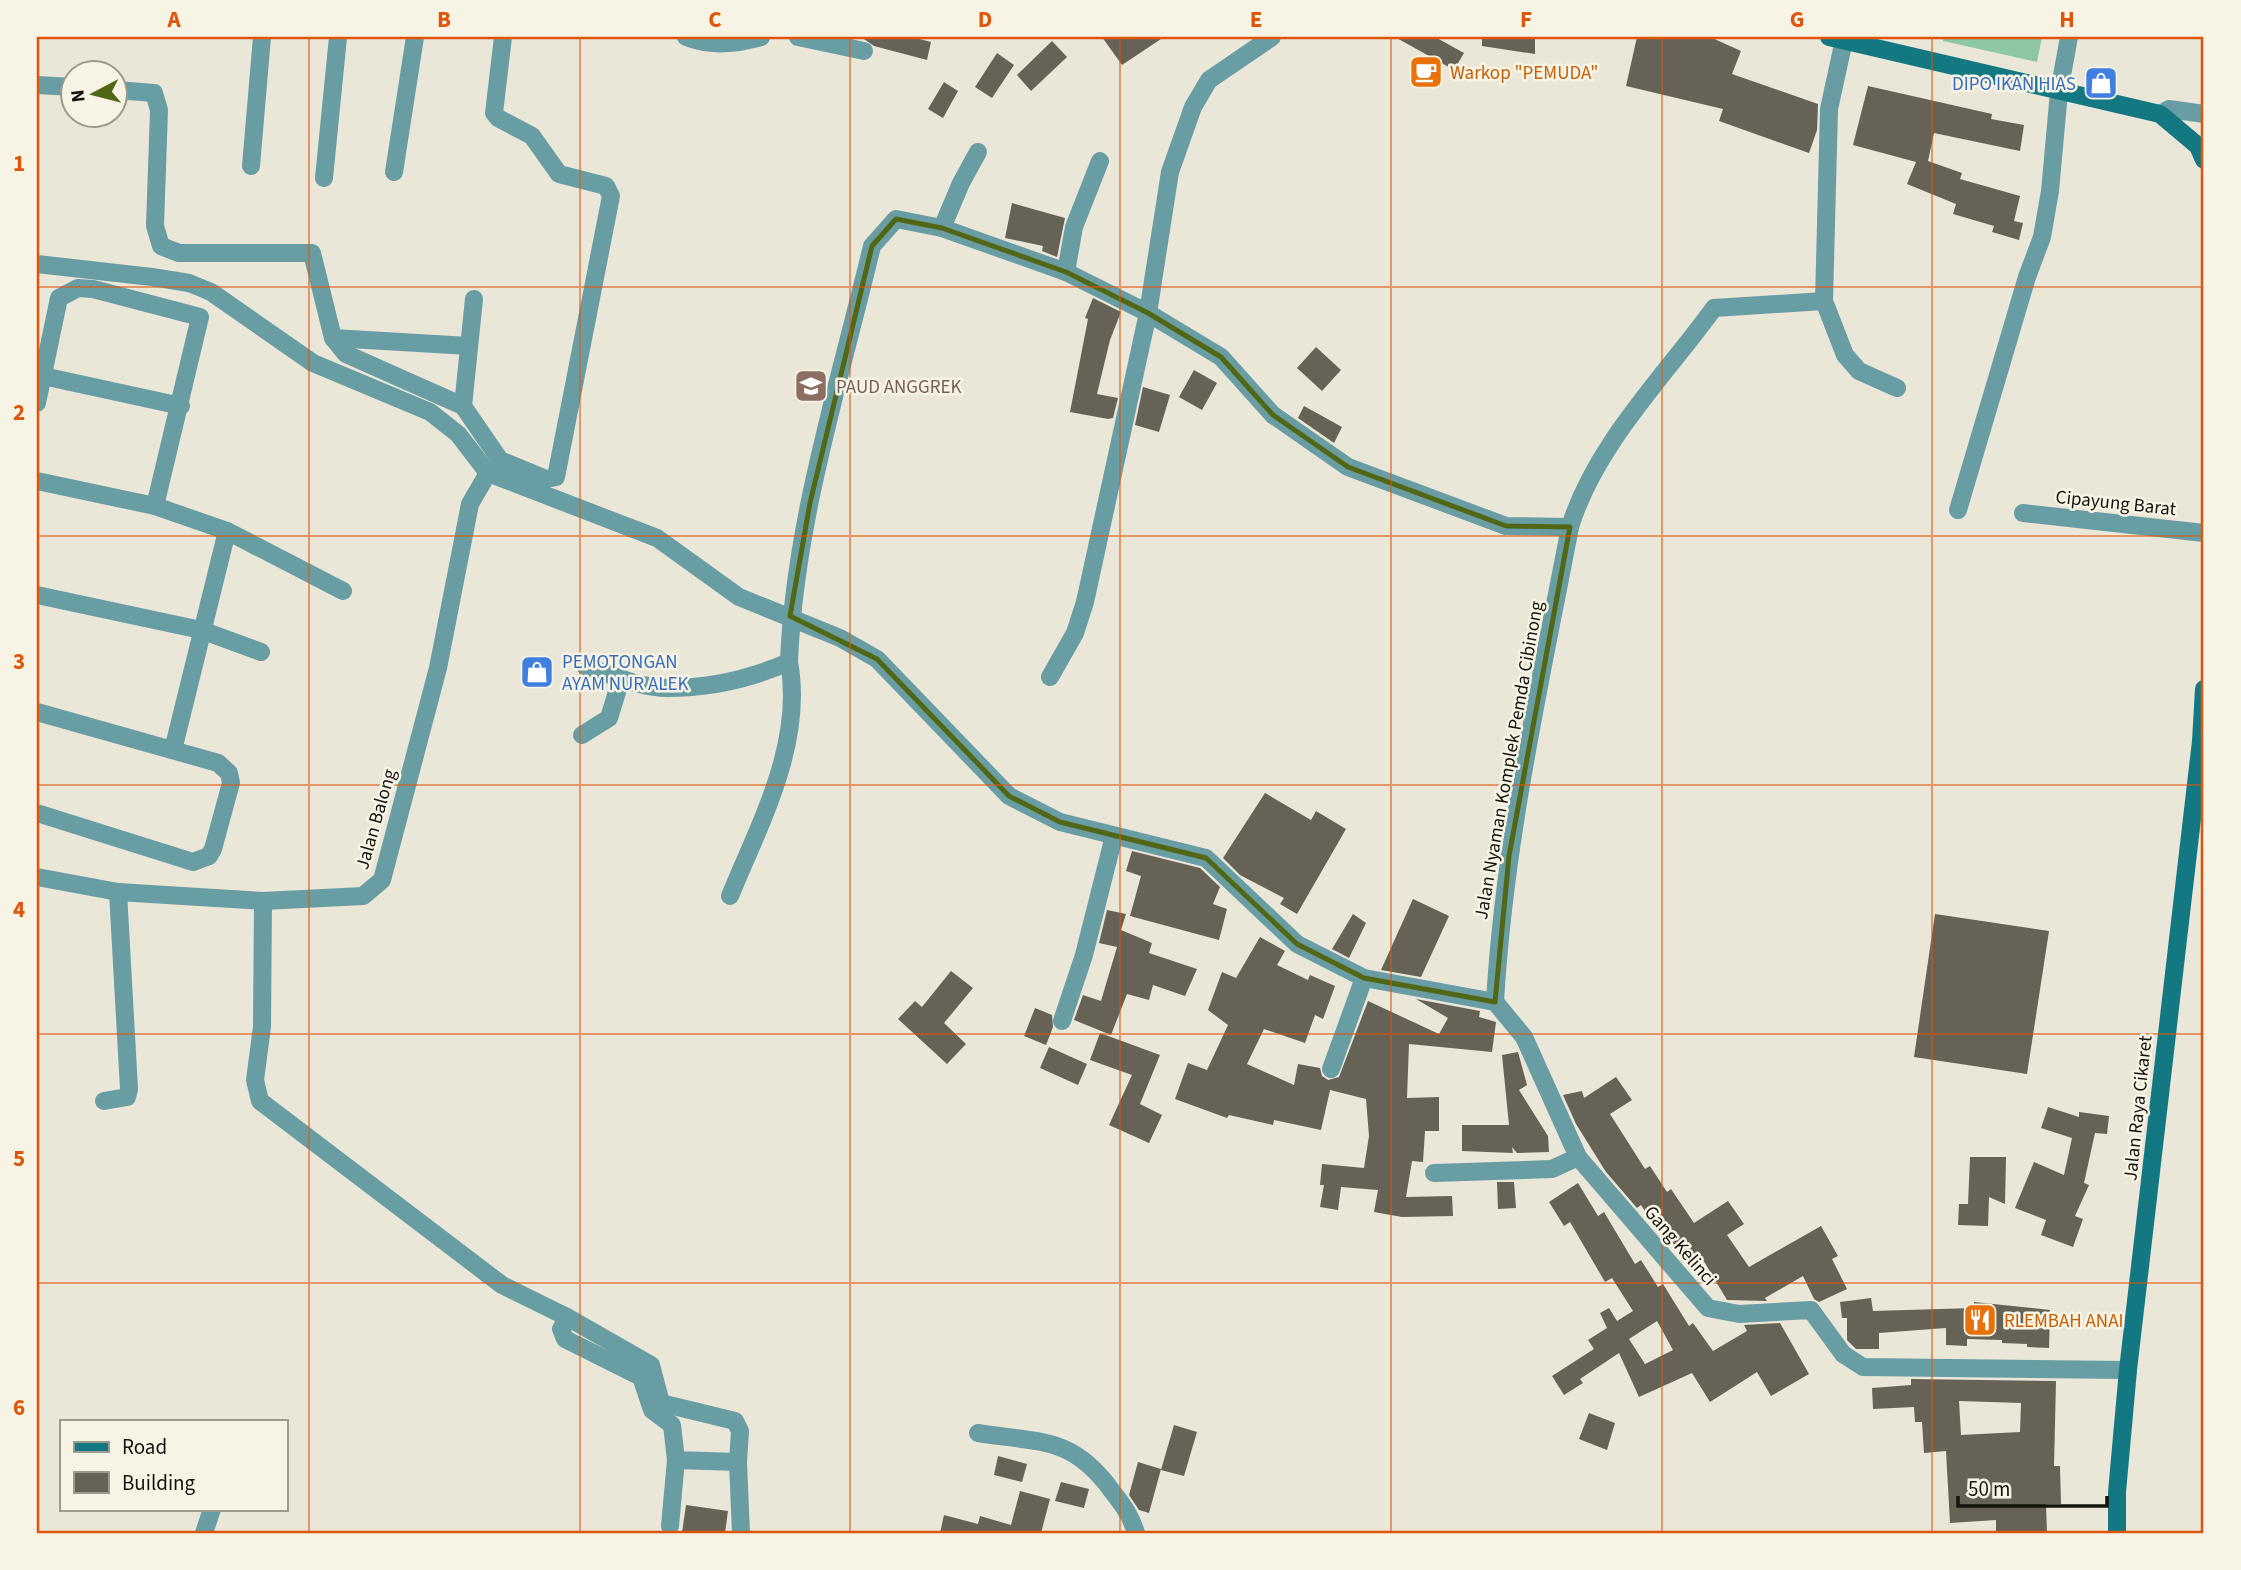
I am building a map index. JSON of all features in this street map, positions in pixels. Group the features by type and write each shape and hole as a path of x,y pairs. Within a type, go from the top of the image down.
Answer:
{"main road":[{"path":"1836,39 2160,114 2198,146 2204,160"},
{"name":"Jalan Raya Cikaret","path":"2117,1533 2117,1492 2128,1370 2202,741 2204,689"}],"street":[{"path":"251,166 262,37"},
{"path":"324,178 338,37"},
{"path":"394,172 415,37"},
{"path":"130,91 154,93 159,110 155,226 161,246 179,253 312,253 333,338 346,354 463,406 500,460 546,479 556,477 611,196 606,186 559,174 532,136 494,113 503,37"},
{"path":"686,37 700,42 737,43 761,37"},
{"path":"798,37 864,51"},
{"path":"1049,677 1075,633 1085,602 1148,313 1170,172 1193,107 1209,80 1272,37"},
{"path":"1958,510 2027,277 2042,237 2050,191 2059,92 2069,37"},
{"path":"1836,39 1829,109 1824,301 1844,355 1859,371 1897,388"},
{"path":"37,85 60,87"},
{"path":"2160,114 2169,109 2204,114"},
{"path":"942,228 978,152"},
{"path":"1066,272 1074,227 1100,161"},
{"path":"730,896 778,778 793,710 789,662 790,616 810,503 872,246 896,219 942,228 1066,272 1148,313 1221,357 1273,415 1349,467 1506,526 1570,527"},
{"path":"37,264 152,277 189,283 211,292 313,363 430,412 458,434 488,473 657,538 739,597 790,616 877,659 1009,796 1060,822 1206,858 1297,944 1364,978 1495,1002"},
{"path":"37,403 59,298 78,288 93,289 200,317 181,406 155,506"},
{"path":"463,406 474,299"},
{"name":"Jalan Nyaman Komplek Pemda Cibinong","path":"1495,1002 1500,923 1509,856 1570,527 1578,499 1607,447 1714,307 1824,301"},
{"path":"333,338 470,346"},
{"path":"43,376 181,406"},
{"name":"Jalan Balong","path":"37,877 118,892 263,901 363,896 382,880 438,668 470,503 488,473"},
{"path":"37,481 155,506 227,531 343,591"},
{"name":"Cipayung Barat","path":"2023,513 2204,533"},
{"path":"173,750 227,531"},
{"path":"37,595 201,629 261,652"},
{"path":"585,666 621,679 667,688 756,677 789,662"},
{"path":"582,735 609,718 621,679"},
{"path":"37,712 218,763 229,773 231,783 213,849 202,859 193,862 37,813"},
{"path":"1062,1021 1084,956 1114,836"},
{"path":"104,1101 121,1100 127,1097 129,1089 118,892"},
{"path":"263,901 262,1027 255,1080 260,1101 502,1285 567,1317 651,1365 662,1404 735,1421 740,1431 738,1462 741,1533"},
{"path":"1331,1069 1364,978"},
{"name":"Gang Kelinci","path":"1495,1002 1524,1037 1578,1157 1708,1308 1739,1314 1811,1310 1843,1354 1863,1367 2128,1370"},
{"path":"1434,1173 1552,1169 1578,1157"},
{"path":"567,1317 561,1329 565,1339 641,1377 652,1410 673,1425 676,1460 670,1526"},
{"path":"978,1433 1063,1446 1094,1466 1131,1517 1136,1533"},
{"path":"676,1460 738,1462"},
{"path":"204,1533 212,1510"}],"highlighted area":[{"path":"896,219 942,228 1066,272 1148,313 1221,357 1273,415 1348,467 1506,526 1570,527 1509,856 1495,1002 1364,978 1297,944 1206,858 1060,822 1009,796 877,659 790,616 810,503 872,246"}],"green space":[{"path":"1944,37 2042,37 2037,62 1943,41"}],"building":[{"path":"861,37 912,37 931,42 927,60 874,46"},
{"path":"1102,37 1164,37 1122,65"},
{"path":"1395,37 1435,37 1464,53 1454,70"},
{"path":"1482,37 1535,37 1535,54 1482,46"},
{"path":"1637,37 1710,37 1741,51 1732,74 1818,104 1817,130 1809,153 1719,121 1723,109 1626,86"},
{"path":"1052,41 1067,57 1031,91 1017,75"},
{"path":"997,53 1014,65 992,98 975,87"},
{"path":"944,82 958,91 943,118 928,109"},
{"path":"1868,86 1992,114 1991,119 2024,125 2020,151 1934,133 1928,161 1962,173 1960,179 2020,196 2014,221 2023,223 2019,240 1992,232 1994,226 1953,214 1956,204 1907,184 1916,162 1853,145"},
{"path":"1012,203 1065,218 1057,257 1042,251 1043,246 1005,238"},
{"path":"1093,298 1121,312 1110,340 1097,394 1118,398 1113,418 1108,419 1070,412 1088,319 1085,318"},
{"path":"1316,347 1341,370 1322,391 1297,368"},
{"path":"1194,370 1217,383 1202,410 1179,397"},
{"path":"1143,387 1170,395 1159,432 1135,425"},
{"path":"1304,406 1342,427 1334,443 1298,418"},
{"path":"1265,793 1311,820 1316,811 1346,829 1297,914 1280,904 1284,898 1240,875 1223,858"},
{"path":"1132,851 1200,868 1220,887 1213,904 1227,909 1219,940 1130,916 1141,876 1126,871"},
{"path":"1413,899 1449,916 1421,977 1381,970"},
{"path":"1107,910 1126,914 1121,930 1152,943 1149,953 1197,969 1185,996 1153,985 1149,1000 1127,994 1111,1035 1074,1020 1083,995 1101,1001 1117,947 1099,943"},
{"path":"1353,914 1366,923 1349,958 1332,949"},
{"path":"1935,914 2049,931 2027,1074 1914,1057"},
{"path":"1260,937 1285,951 1277,965 1308,980 1310,975 1335,986 1323,1019 1315,1015 1305,1043 1264,1029 1247,1064 1294,1085 1298,1064 1320,1068 1322,1076 1328,1080 1339,1077 1368,1001 1439,1034 1448,1018 1416,999 1480,1011 1479,1017 1496,1022 1492,1052 1409,1044 1407,1098 1439,1097 1439,1131 1425,1131 1423,1162 1412,1161 1406,1197 1452,1196 1453,1216 1402,1217 1374,1212 1378,1190 1341,1187 1338,1210 1320,1207 1324,1185 1320,1185 1322,1164 1364,1168 1369,1136 1366,1099 1330,1090 1321,1130 1274,1120 1273,1125 1229,1115 1227,1118 1175,1099 1188,1063 1207,1070 1228,1025 1208,1010 1222,972 1236,978"},
{"path":"951,971 973,988 944,1023 966,1044 947,1064 898,1019 915,1001 922,1007"},
{"path":"1035,1008 1052,1015 1053,1027 1046,1045 1024,1036"},
{"path":"1100,1033 1160,1055 1140,1104 1162,1115 1149,1143 1109,1125 1132,1075 1090,1060"},
{"path":"1049,1047 1087,1064 1078,1085 1040,1068"},
{"path":"1518,1052 1527,1085 1519,1090 1548,1136 1549,1152 1517,1153 1512,1147 1513,1153 1462,1151 1462,1125 1509,1125 1502,1055"},
{"path":"1616,1077 1632,1100 1610,1114 1645,1169 1650,1166 1667,1192 1671,1189 1694,1223 1728,1201 1744,1224 1727,1235 1749,1267 1821,1226 1838,1256 1832,1259 1847,1289 1819,1302 1814,1299 1803,1276 1765,1298 1767,1301 1727,1300 1699,1253 1685,1261 1663,1228 1658,1231 1641,1205 1637,1208 1606,1172 1576,1124 1563,1095 1582,1091 1584,1098"},
{"path":"2048,1107 2079,1117 2079,1112 2109,1116 2107,1134 2095,1133 2084,1183 2089,1185 2075,1216 2083,1219 2073,1247 2041,1235 2046,1220 2015,1208 2034,1162 2064,1175 2072,1138 2041,1128"},
{"path":"1970,1157 2006,1157 2005,1204 1989,1197 1988,1226 1958,1225 1959,1204 1968,1204"},
{"path":"1497,1182 1514,1182 1516,1208 1498,1209"},
{"path":"1578,1183 1598,1216 1604,1212 1635,1264 1641,1260 1658,1287 1663,1284 1689,1326 1693,1323 1713,1351 1747,1331 1744,1325 1780,1323 1809,1374 1771,1396 1757,1372 1710,1402 1692,1373 1639,1397 1619,1353 1580,1379 1583,1383 1564,1395 1552,1376 1594,1349 1588,1340 1607,1328 1600,1313 1609,1308 1617,1321 1633,1311 1612,1278 1605,1282 1570,1222 1564,1226 1549,1202","holes":["1657,1321 1673,1350 1645,1364 1629,1339"]},
{"path":"1871,1298 1873,1311 1974,1308 1974,1302 2050,1310 2049,1348 2002,1343 2002,1340 1967,1339 1967,1346 1946,1345 1946,1328 1879,1333 1879,1349 1856,1349 1847,1340 1847,1318 1842,1318 1840,1302"},
{"path":"1911,1379 2056,1381 2054,1466 2060,1466 2061,1504 2046,1504 2047,1533 1996,1533 1996,1520 1950,1523 1946,1451 1924,1453 1922,1422 1915,1422 1914,1407 1873,1409 1872,1388 1911,1385","holes":["1959,1401 2021,1403 2020,1432 1961,1435"]},
{"path":"1589,1413 1615,1423 1607,1450 1579,1439"},
{"path":"1174,1425 1197,1432 1184,1476 1161,1470"},
{"path":"998,1456 1027,1464 1022,1482 994,1475"},
{"path":"1138,1462 1161,1469 1149,1513 1139,1510 1129,1495"},
{"path":"1061,1482 1089,1489 1084,1508 1055,1501"},
{"path":"1020,1491 1050,1499 1041,1533 940,1533 944,1515 978,1524 980,1516 1011,1525"},
{"path":"686,1505 728,1511 725,1533 682,1533"}],"place":[{"name":"Warkop \"PEMUDA\"","path":"1426,72"},
{"name":"DIPO IKAN HIAS","path":"2101,83"},
{"name":"PAUD ANGGREK","path":"811,386"},
{"name":"PEMOTONGAN AYAM NUR ALEK","path":"537,672"},
{"name":"RLEMBAH ANAI","path":"1980,1320"}]}
